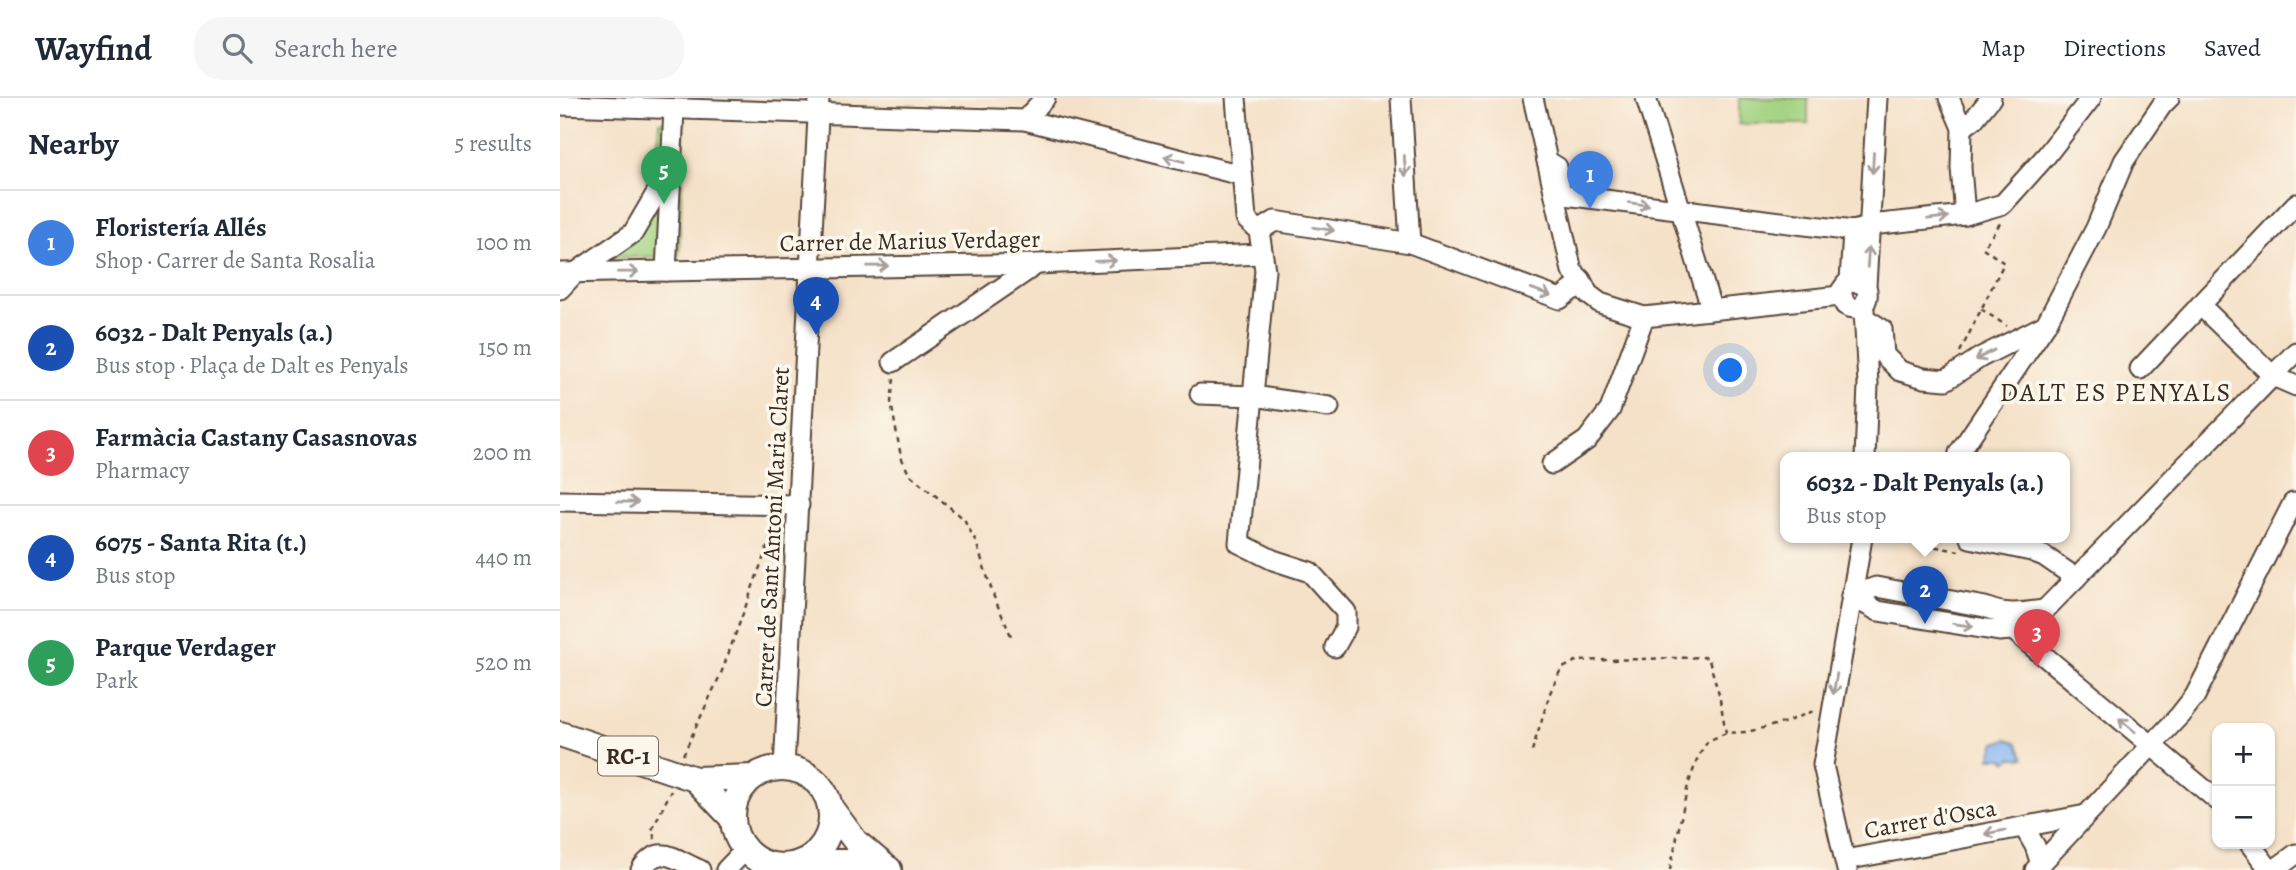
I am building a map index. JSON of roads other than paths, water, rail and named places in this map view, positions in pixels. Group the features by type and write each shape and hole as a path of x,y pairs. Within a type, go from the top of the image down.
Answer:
{"main road":[{"name":"RC-1","path":"560,734 687,776 753,777 773,769 784,768"},
{"path":"784,768 800,771 814,780 856,842 889,870"},
{"name":"RC-1","path":"687,776 732,818 738,840 745,850"},
{"path":"732,818 738,795 753,777"},
{"path":"801,862 815,853 825,840 831,824 830,807"},
{"path":"745,850 757,860 771,865 846,862 889,870"}],"street":[{"path":"1025,120 1045,98"},
{"path":"1236,98 1246,219 1259,231 1265,270 1239,543 1256,553 1310,572 1346,612 1346,627 1335,647"},
{"path":"1401,98 1410,243"},
{"path":"1533,98 1572,271 1588,294 1600,303 1644,317 1852,288"},
{"path":"1546,98 1565,195 1583,266 1582,283"},
{"path":"1646,98 1709,301 1709,310"},
{"path":"1877,98 1849,307 1865,312 1882,329 1884,355 1900,371 1924,378 1946,380 1981,357 2046,324"},
{"path":"1950,98 1962,128 1961,168 1965,215"},
{"path":"1962,128 1974,119 1991,98"},
{"path":"1547,161 1557,167 1561,194 1565,195 1861,230 1880,225 1965,215 2003,204 2046,156 2091,98"},
{"path":"1960,452 2046,324 2096,229 2124,161 2169,98"},
{"path":"560,105 674,108 916,107 1025,120 1241,175"},
{"name":"Carrer de Sant Antoni Maria Claret","path":"784,768 818,106"},
{"path":"666,271 674,108"},
{"path":"560,289 568,273 632,233 671,168"},
{"path":"2140,369 2294,207"},
{"path":"1259,231 1276,221 1410,243 1560,299 1582,283"},
{"name":"Carrer de Marius Verdager","path":"568,273 1038,264 1261,254"},
{"path":"896,360 1038,264"},
{"path":"2200,305 2273,376 2296,386"},
{"path":"1865,312 1868,384 1865,452"},
{"path":"1552,464 1587,440 1610,410 1644,317"},
{"path":"1851,596 1878,611 1999,631 2022,629 2076,578 2296,352"},
{"path":"1200,394 1253,396 1329,407"},
{"path":"560,501 799,505"},
{"path":"2038,867 2195,696 2293,503"},
{"path":"1861,543 1868,578 1876,587"},
{"path":"1846,865 1823,765 1861,543"},
{"path":"1993,543 2044,556 2076,578"},
{"path":"1851,596 1876,587 1985,607 2000,613 2021,614 2043,610"},
{"path":"2000,613 2013,630 2212,796"},
{"name":"Carrer d'Osca","path":"1846,865 2086,815"},
{"name":"Carrer d'Osca","path":"2024,827 2035,846 2038,867"},
{"path":"2254,849 2272,870 2296,855"},
{"path":"726,870 745,850"},
{"path":"641,870 659,854 672,856 700,870"}],"water":[{"path":"2007,739 2017,743 2024,758 2012,758 2007,762 2003,758 1990,758 1996,743"}],"place":[{"name":"Parque Verdager","path":"664,204"},
{"name":"Floristería Allés","path":"1590,209"},
{"name":"6075 - Santa Rita (t.)","path":"816,335"},
{"name":"6032 - Dalt Penyals (a.)","path":"1925,624"},
{"name":"Farmàcia Castany Casasnovas","path":"2037,667"}],"district":[{"name":"DALT ES PENYALS","path":"2116,392"}]}
